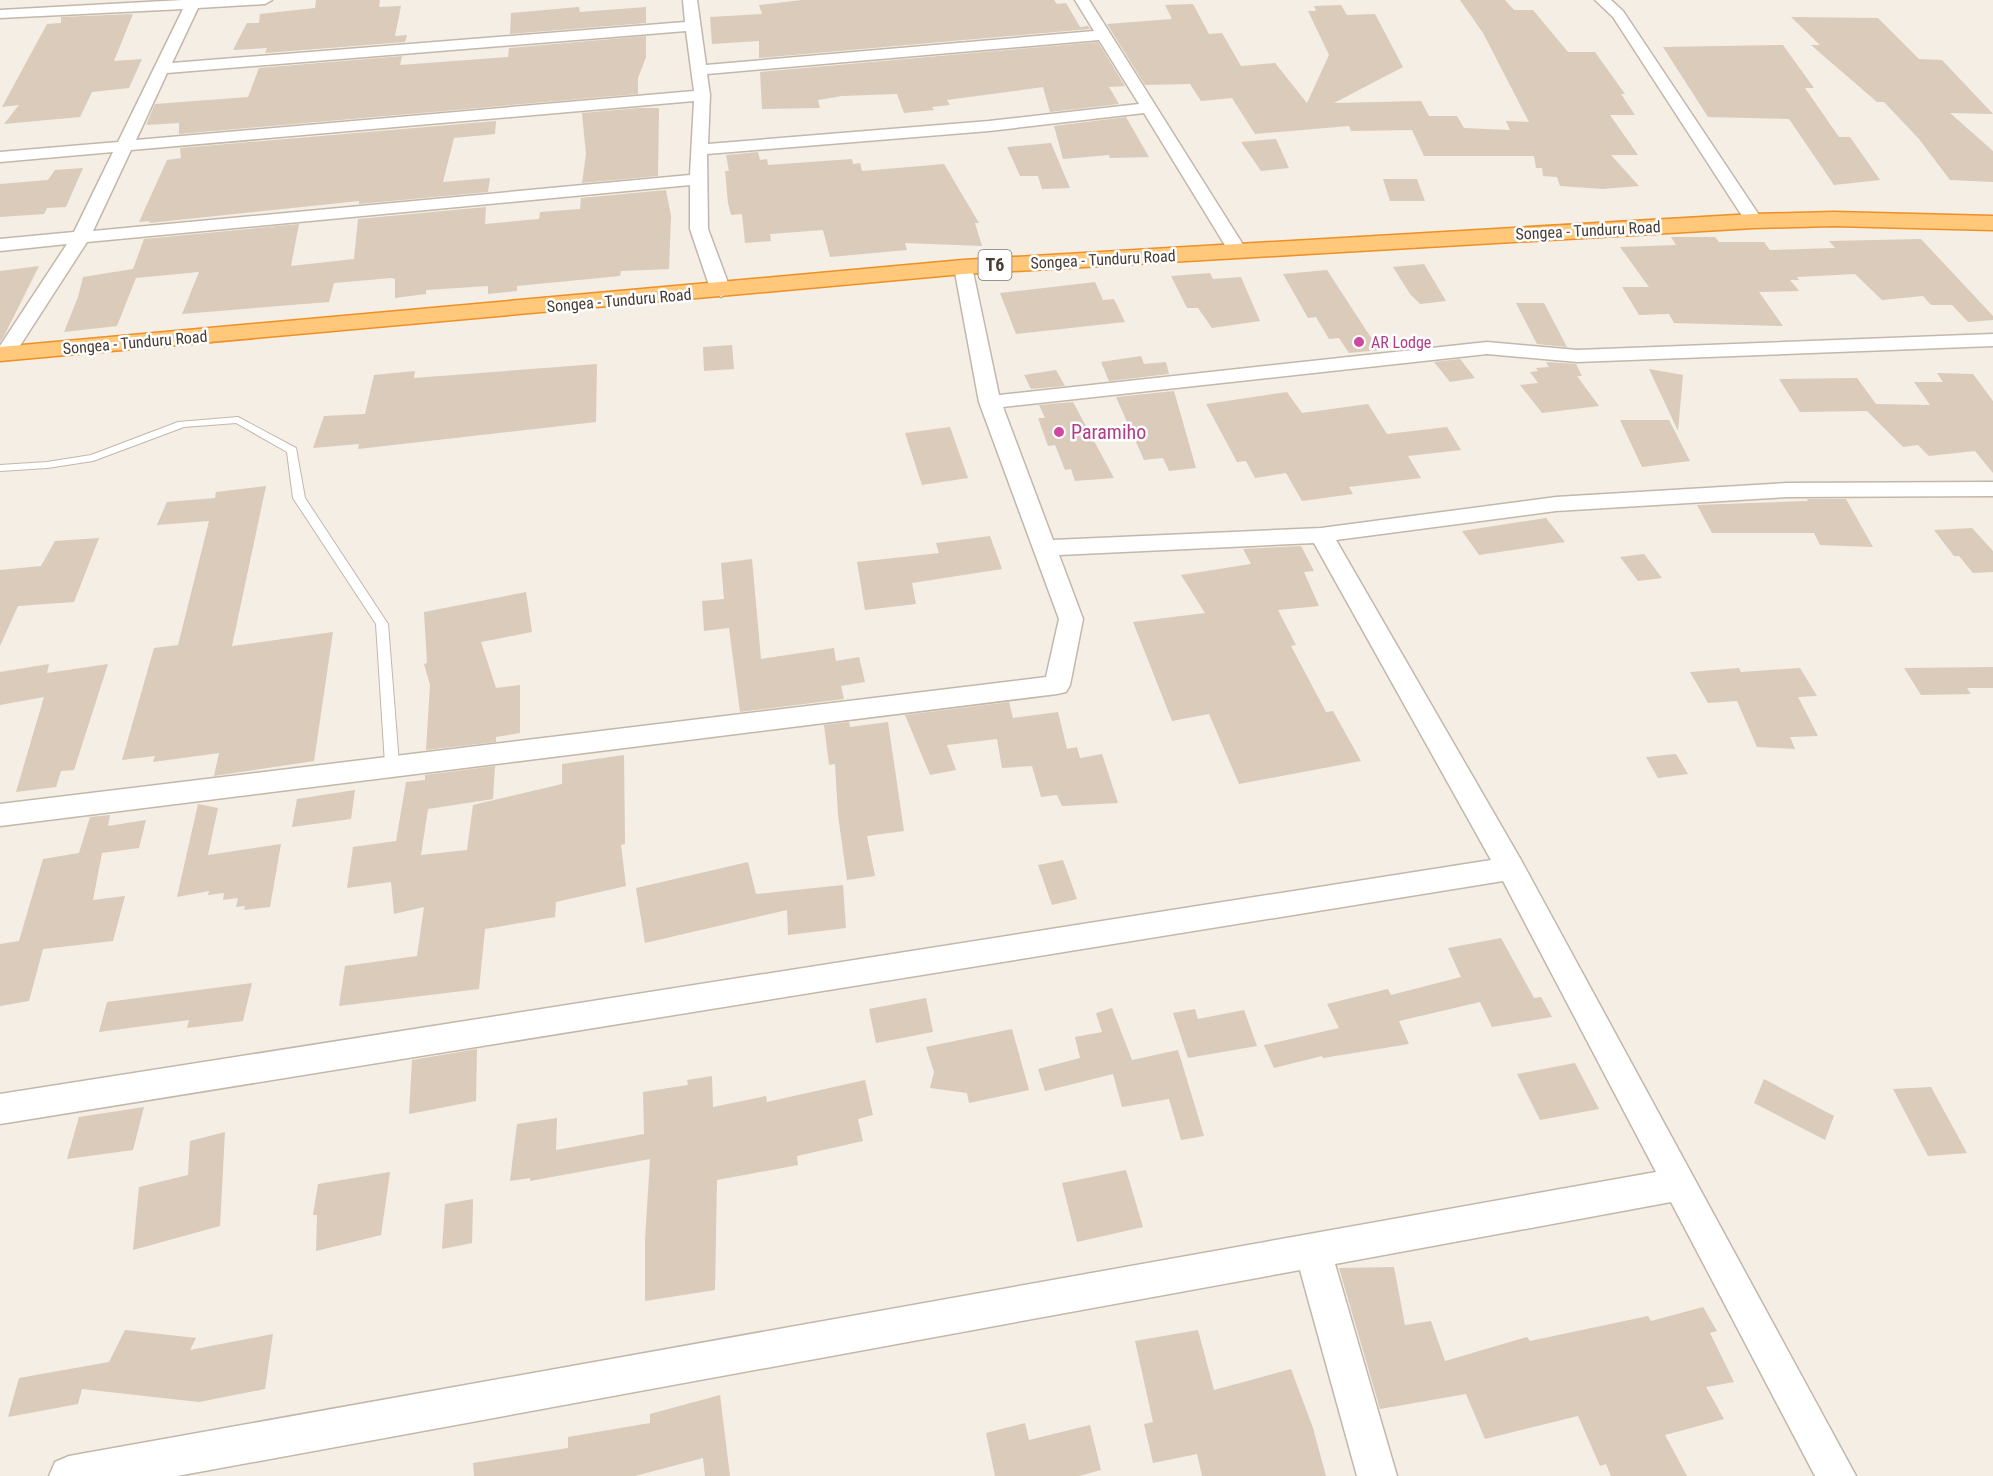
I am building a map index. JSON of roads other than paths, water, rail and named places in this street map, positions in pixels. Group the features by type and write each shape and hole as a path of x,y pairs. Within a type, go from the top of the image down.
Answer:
{"highway":[{"name":"Songea - Tunduru Road","path":"3,354 720,291 963,267 1754,221 1834,219 1993,224"}],"street":[{"path":"0,14 155,4 192,5 265,0"},
{"path":"690,0 702,95 699,229 720,291"},
{"path":"1082,0 1147,108 1238,251"},
{"path":"1602,0 1618,14 1754,221"},
{"path":"3,354 80,239 192,5"},
{"path":"161,69 693,26"},
{"path":"698,70 1105,35"},
{"path":"0,157 124,148 702,95"},
{"path":"699,150 988,126 1147,108"},
{"path":"0,245 699,179"},
{"path":"0,814 392,764 1057,685 1071,619 990,402 963,267"},
{"path":"990,402 1487,348 1577,356 1943,340 1993,340"},
{"path":"1045,548 1321,535 1556,504 1788,490 1993,489"},
{"path":"1321,535 1511,868 1836,1476"},
{"path":"0,1109 1511,868"},
{"path":"69,1476 1680,1184"},
{"path":"1313,1251 1377,1476"}],"lane":[{"path":"0,468 47,465 93,458 182,424 238,420 292,450 299,498 382,624 392,764"}],"place":[{"name":"AR Lodge","path":"1359,342"},
{"name":"Paramiho","path":"1059,432"}]}
